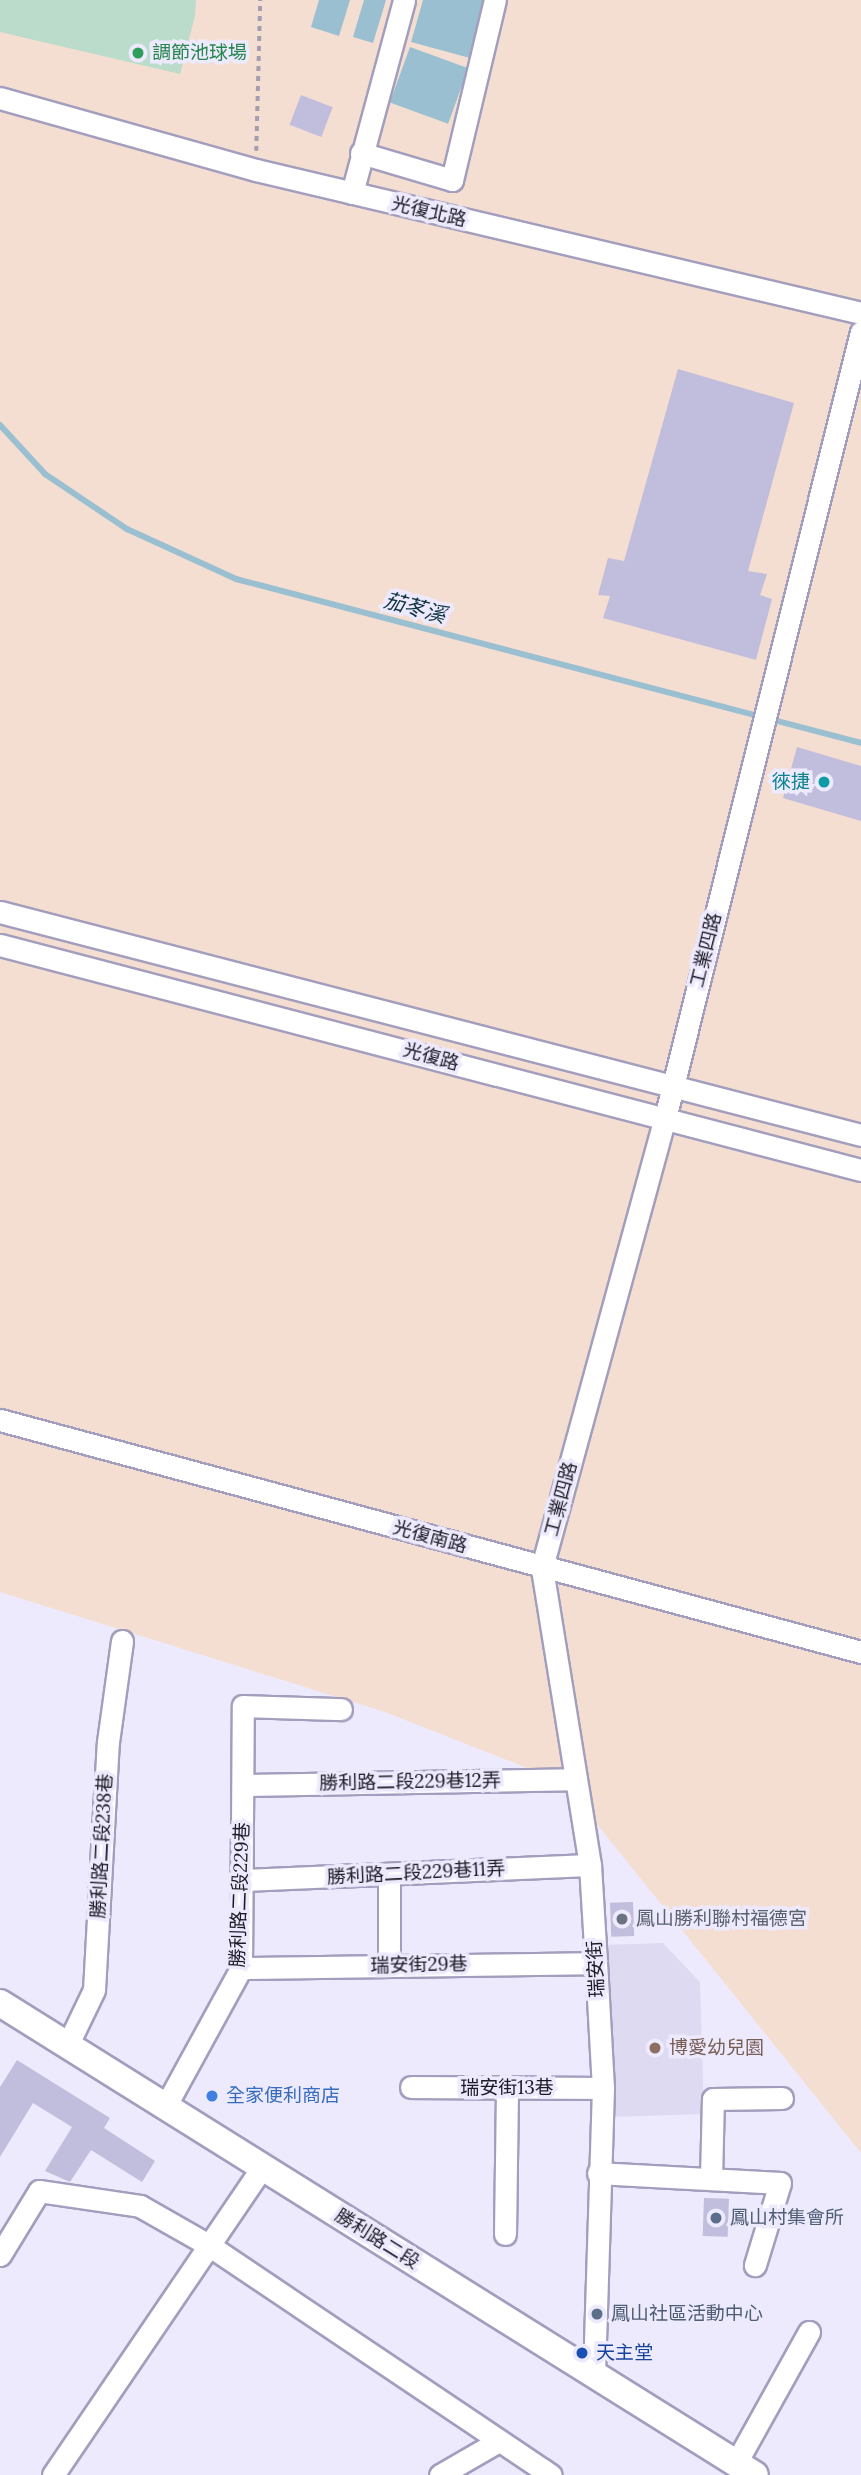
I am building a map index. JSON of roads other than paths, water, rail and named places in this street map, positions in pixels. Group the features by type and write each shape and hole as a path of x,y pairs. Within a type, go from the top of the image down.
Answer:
{"main road":[{"name":"勝利路二段","path":"0,2003 746,2469"}],"street":[{"path":"352,193 404,0"},
{"path":"361,153 452,180 495,0"},
{"name":"光復北路","path":"0,98 256,170 861,313"},
{"name":"工業四路","path":"542,1567 665,1118 861,332"},
{"name":"光復路","path":"0,912 861,1135"},
{"name":"光復路","path":"0,945 861,1170"},
{"name":"光復南路","path":"0,1420 861,1652"},
{"name":"瑞安街","path":"542,1567 590,1865 603,2088 598,2173 594,2374"},
{"name":"勝利路二段238巷","path":"67,2046 94,1990 108,1742 122,1641"},
{"name":"勝利路二段229巷","path":"165,2108 241,1968 243,1706 341,1710"},
{"name":"勝利路二段229巷12弄","path":"243,1785 576,1779"},
{"name":"勝利路二段229巷11弄","path":"243,1880 590,1865"},
{"path":"389,1875 389,1966"},
{"name":"瑞安街29巷","path":"241,1968 596,1963"},
{"name":"瑞安街13巷","path":"411,2087 603,2088"},
{"path":"505,2234 507,2087"},
{"path":"711,2179 713,2099 782,2098"},
{"path":"53,2475 207,2245 262,2168"},
{"path":"598,2173 780,2183 755,2265"},
{"path":"0,2255 40,2191 140,2206 207,2245 551,2475"},
{"path":"746,2469 809,2332"},
{"path":"440,2475 499,2441"}],"water":[{"path":"319,0 350,0 339,36 311,27"},
{"path":"364,0 386,0 373,43 353,37"},
{"path":"423,0 486,0 470,58 411,42"},
{"path":"410,47 468,68 448,124 390,102"}],"waterway":[{"name":"茄苳溪","path":"0,425 45,474 127,529 236,579 861,743"}],"place":[{"name":"調節池球場","path":"138,53"},
{"name":"徠捷","path":"824,782"},
{"name":"鳳山勝利聯村福德宮","path":"622,1919"},
{"name":"博愛幼兒園","path":"655,2048"},
{"name":"全家便利商店","path":"212,2096"},
{"name":"鳳山村集會所","path":"716,2218"},
{"name":"鳳山社區活動中心","path":"597,2314"},
{"name":"天主堂","path":"582,2353"}]}
